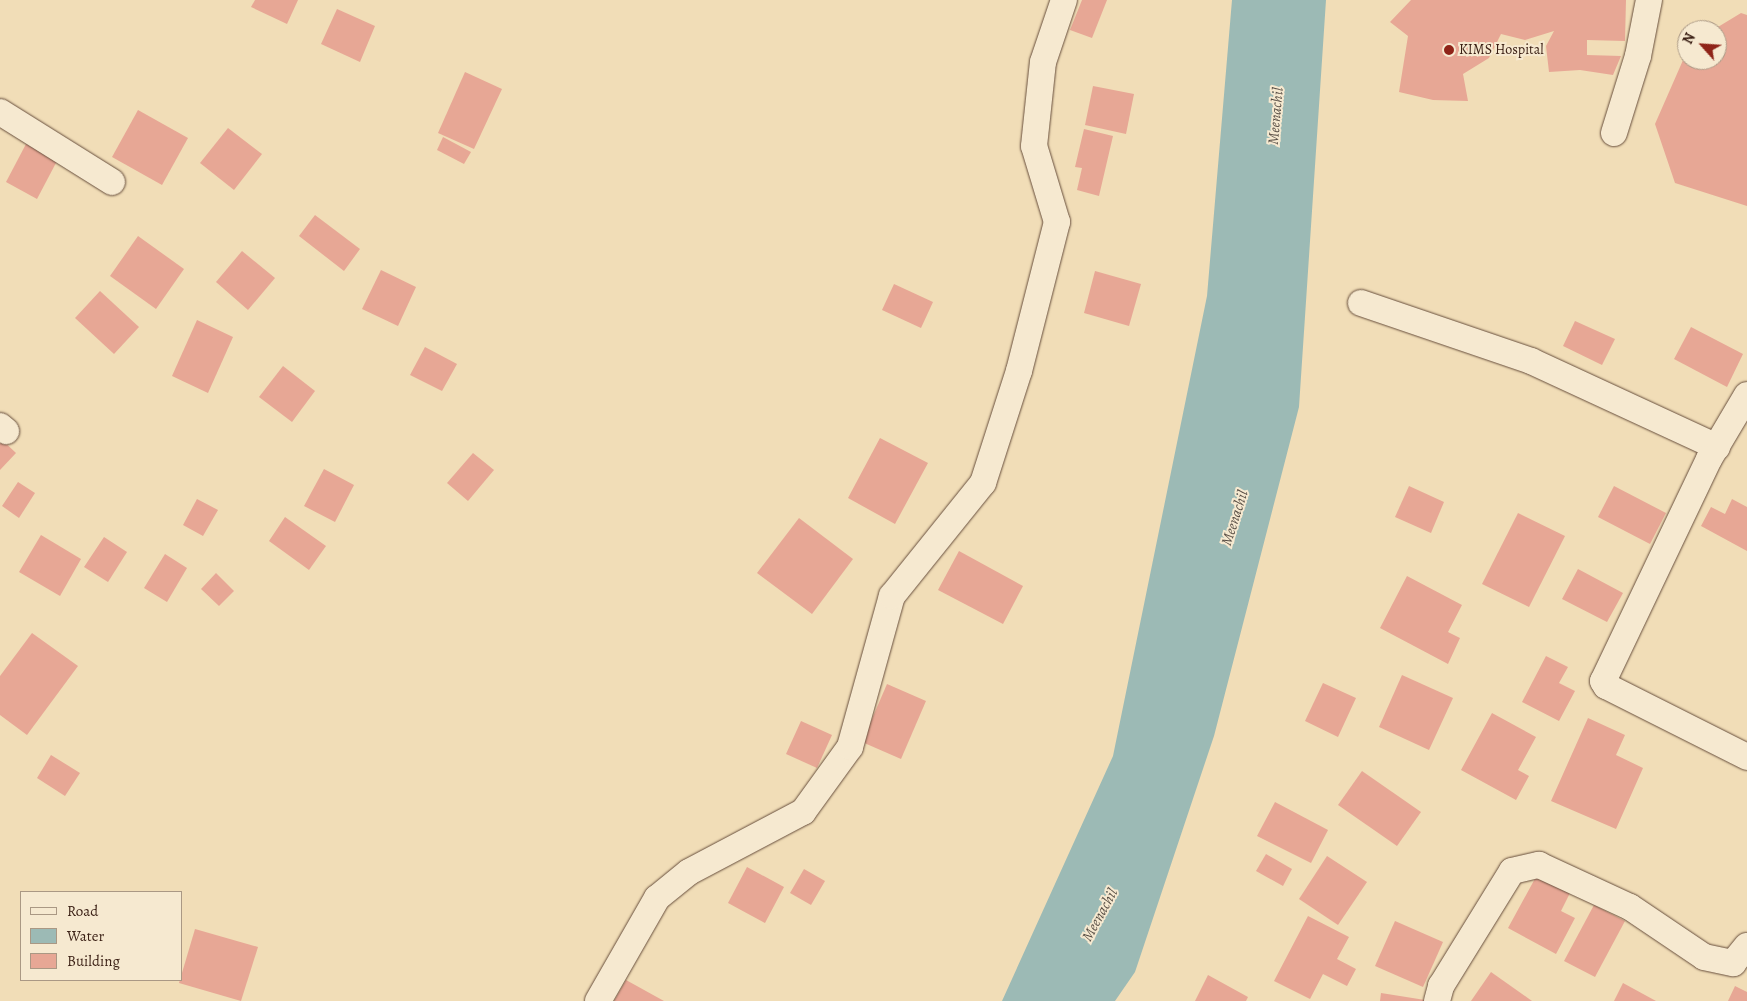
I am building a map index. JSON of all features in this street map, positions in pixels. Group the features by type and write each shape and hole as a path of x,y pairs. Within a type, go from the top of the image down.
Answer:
{"street":[{"path":"598,1001 657,898 689,872 803,812 850,747 892,596 983,483 1019,372 1057,222 1034,146 1043,62 1064,0"},
{"path":"1614,133 1638,56 1649,0"},
{"path":"0,112 112,182"},
{"path":"1360,302 1530,361 1716,447"},
{"path":"1747,395 1716,447 1603,682 1606,686 1747,757"},
{"path":"1437,1001 1441,986 1512,871 1539,865 1630,907 1704,957 1733,964 1747,946"}],"water":[{"name":"Meenachil","path":"1232,0 1326,0 1299,407 1214,736 1135,972 1115,1001 1002,1001 1113,756 1207,296"}],"building":[{"path":"255,0 298,0 287,24 251,7"},
{"path":"1082,0 1107,0 1092,38 1070,30"},
{"name":"KIMS Hospital","path":"1411,0 1626,0 1625,41 1587,40 1587,55 1621,56 1613,75 1580,70 1549,72 1546,46 1554,31 1525,40 1501,34 1489,58 1463,74 1468,101 1433,100 1399,92 1408,36 1390,22"},
{"path":"337,9 375,26 360,62 321,44"},
{"path":"1741,13 1747,15 1747,206 1675,183 1655,124 1679,70 1727,70 1727,22"},
{"path":"465,72 502,89 474,149 438,133"},
{"path":"1093,86 1134,94 1126,134 1085,125"},
{"path":"138,110 188,138 162,185 112,157"},
{"path":"228,128 262,154 234,190 200,163"},
{"path":"1084,129 1113,136 1099,196 1077,190 1082,168 1075,167"},
{"path":"443,137 471,152 464,164 437,150"},
{"path":"26,144 57,161 37,199 6,182"},
{"path":"315,215 360,249 344,271 299,236"},
{"path":"138,236 184,269 156,309 110,276"},
{"path":"242,251 275,278 248,310 216,282"},
{"path":"381,270 416,287 398,326 362,309"},
{"path":"1095,271 1141,284 1129,326 1084,313"},
{"path":"894,284 933,302 921,328 882,310"},
{"path":"100,291 139,327 114,354 75,318"},
{"path":"197,320 233,337 208,393 172,376"},
{"path":"1575,321 1615,339 1602,365 1563,346"},
{"path":"1691,327 1743,354 1727,387 1674,359"},
{"path":"425,347 457,364 442,391 410,375"},
{"path":"283,366 315,391 292,422 259,397"},
{"path":"0,438 16,453 0,470"},
{"path":"880,438 928,463 895,524 848,498"},
{"path":"473,453 494,470 468,501 447,483"},
{"path":"324,469 354,485 335,522 304,506"},
{"path":"18,482 35,493 19,518 2,506"},
{"path":"1409,486 1444,502 1431,533 1395,517"},
{"path":"1614,486 1666,513 1650,544 1598,517"},
{"path":"197,499 218,510 203,536 183,525"},
{"path":"1732,499 1747,507 1747,551 1701,526 1711,507 1725,514"},
{"path":"1518,513 1565,536 1529,607 1482,584"},
{"path":"285,517 326,546 309,570 269,541"},
{"path":"799,518 853,559 812,614 757,573"},
{"path":"41,535 81,559 60,596 19,572"},
{"path":"104,537 127,552 108,582 84,567"},
{"path":"959,551 1023,586 1003,624 938,590"},
{"path":"165,554 187,568 167,602 144,588"},
{"path":"1578,569 1623,593 1607,622 1562,599"},
{"path":"216,573 234,591 219,606 201,589"},
{"path":"1407,576 1462,605 1448,632 1460,638 1448,664 1380,628"},
{"path":"32,633 78,666 27,735 0,715 0,676"},
{"path":"1546,656 1568,667 1559,683 1575,691 1559,721 1522,702"},
{"path":"1402,675 1453,698 1429,750 1379,727"},
{"path":"1323,683 1356,698 1338,737 1305,721"},
{"path":"887,684 926,701 901,759 862,742"},
{"path":"1492,713 1536,737 1518,770 1529,776 1516,800 1461,770"},
{"path":"1588,718 1625,735 1616,755 1643,768 1616,829 1551,801"},
{"path":"801,721 832,735 817,768 786,754"},
{"path":"51,755 80,773 65,796 37,778"},
{"path":"1362,771 1421,812 1397,846 1338,805"},
{"path":"1275,802 1328,830 1311,863 1257,836"},
{"path":"1266,854 1292,869 1283,886 1256,871"},
{"path":"1327,856 1367,882 1338,925 1299,899"},
{"path":"747,867 784,887 765,923 728,903"},
{"path":"804,869 825,881 811,905 790,893"},
{"path":"1537,875 1570,893 1561,911 1575,918 1556,954 1508,928"},
{"path":"1594,905 1625,921 1595,977 1564,961"},
{"path":"1308,916 1349,937 1337,959 1356,969 1347,986 1323,974 1310,999 1274,981"},
{"path":"1395,921 1443,942 1423,987 1375,966"},
{"path":"195,929 258,947 241,1001 179,983 182,981 182,973"},
{"path":"1491,972 1532,1001 1471,1001"},
{"path":"1208,975 1248,997 1246,1001 1195,1001"},
{"path":"626,980 664,1001 614,1001"},
{"path":"1623,983 1656,1001 1614,1001"},
{"path":"1735,986 1747,992 1747,1001 1728,1001"},
{"path":"1381,993 1425,1000 1425,1001 1380,1001"}],"place":[{"name":"KIMS Hospital","path":"1449,50"}]}
